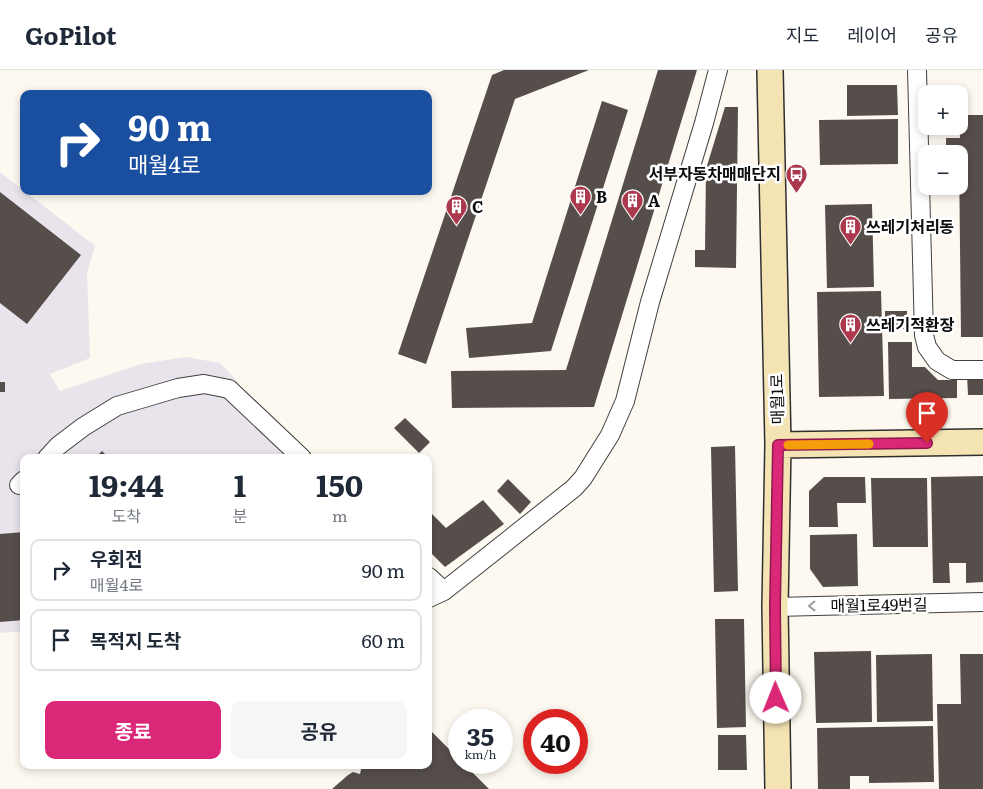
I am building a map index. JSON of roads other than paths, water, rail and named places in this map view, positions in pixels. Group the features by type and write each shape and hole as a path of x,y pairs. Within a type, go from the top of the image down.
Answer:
{"street":[{"path":"436,595 574,488 583,478 610,436 625,401 650,302 718,70"},
{"name":"매월1로","path":"770,70 778,445 775,607 778,789"},
{"path":"917,70 924,335 927,347 937,361 952,370 983,370"},
{"path":"51,454 83,427 117,406 178,388 204,384 229,390 298,454"},
{"path":"778,445 983,442"},
{"name":"매월1로49번길","path":"775,607 983,602"}],"place":[{"name":"서부자동차매매단지","path":"797,193"},
{"name":"B","path":"580,216"},
{"name":"A","path":"632,220"},
{"name":"C","path":"456,226"},
{"name":"쓰레기처리동","path":"850,246"},
{"name":"쓰레기적환장","path":"850,344"}]}
